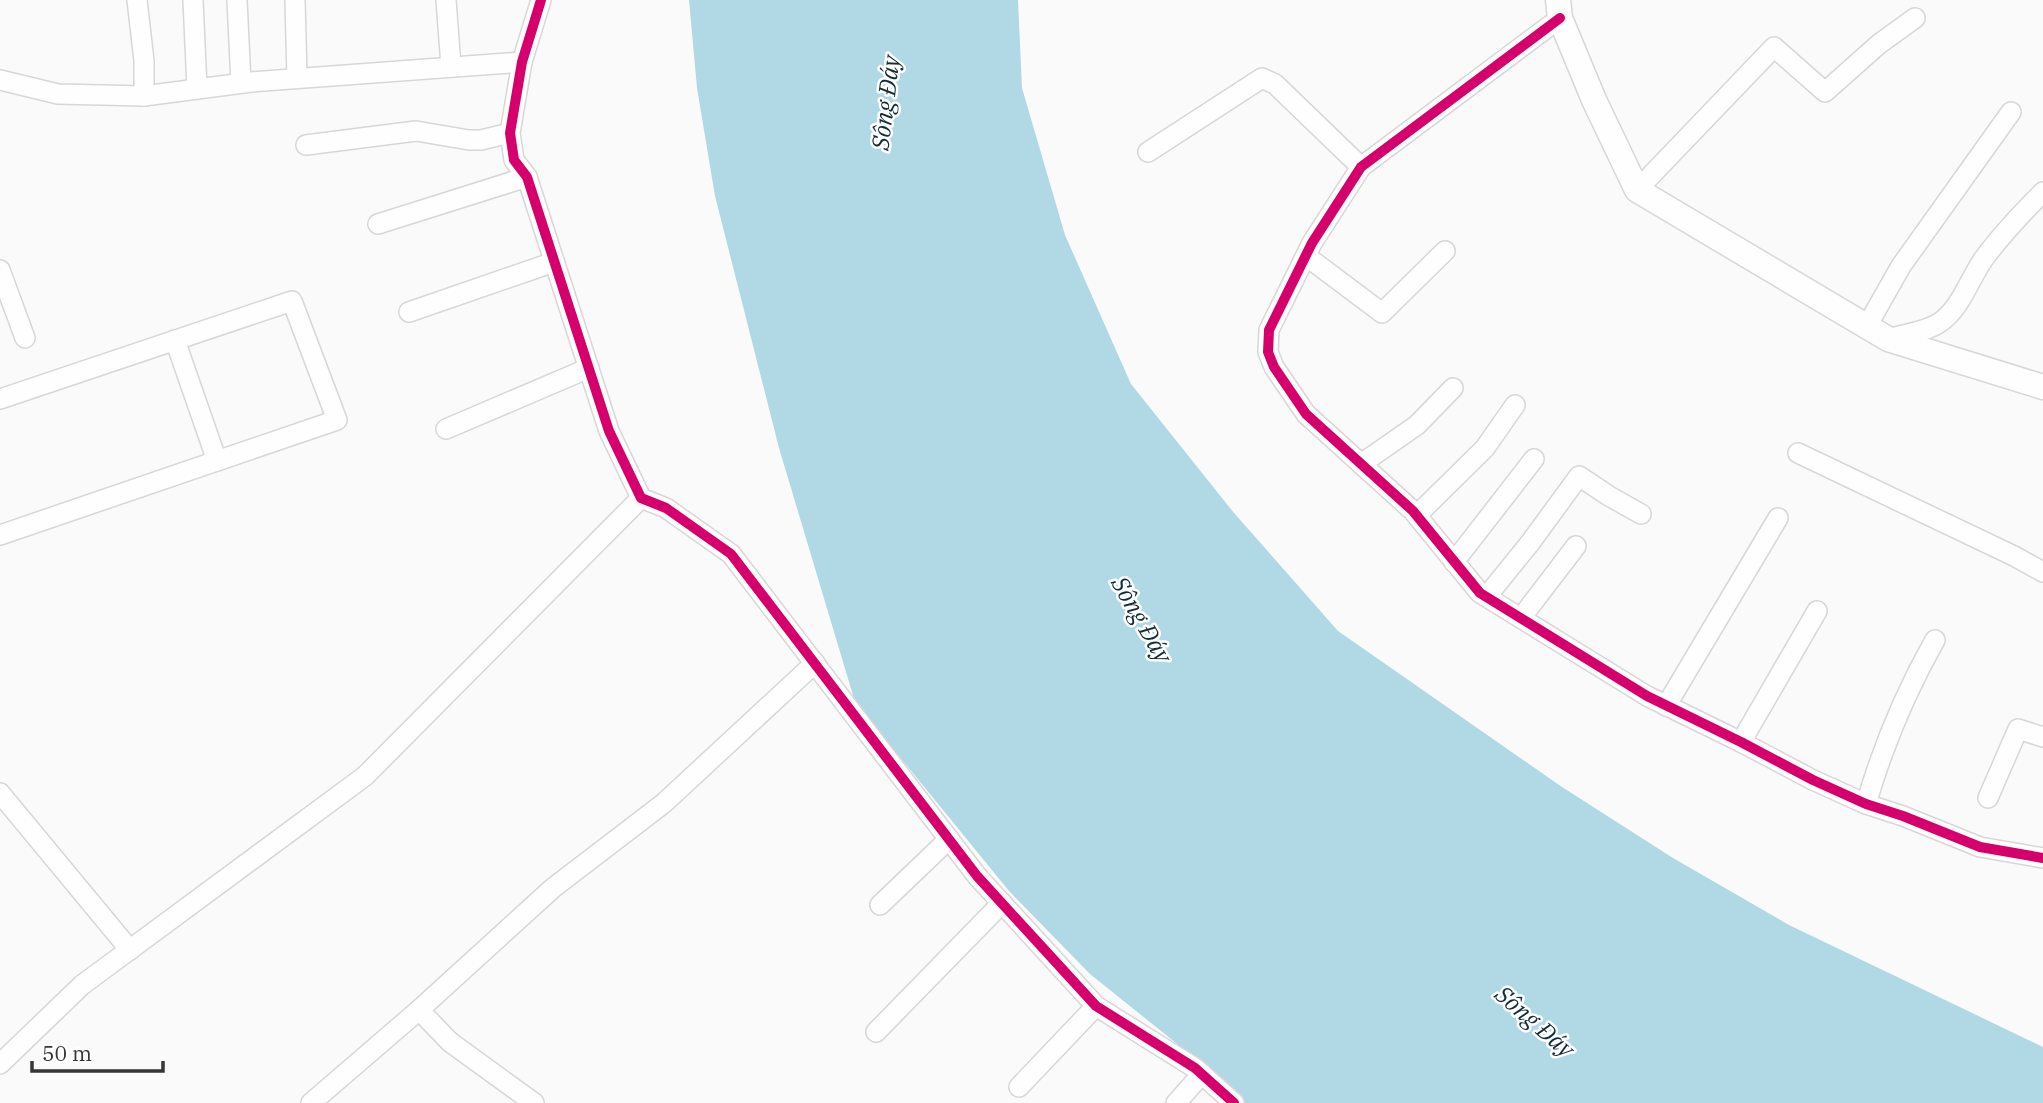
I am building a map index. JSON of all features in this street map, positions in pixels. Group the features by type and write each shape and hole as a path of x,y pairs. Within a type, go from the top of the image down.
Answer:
{"main road":[{"path":"1559,9 1594,100 1637,190 1877,332 2043,387"}],"street":[{"path":"137,0 144,61 144,96"},
{"path":"193,0 197,89"},
{"path":"237,0 241,83"},
{"path":"295,0 297,78"},
{"path":"446,0 451,66"},
{"path":"541,0 522,62 510,133 514,160 527,177 609,431 641,498 666,508 727,550 737,561 977,876 1096,1006 1202,1074 1234,1103"},
{"path":"1559,9 1361,167 1306,256 1269,330 1268,352 1274,367 1306,414 1417,515 1475,587 1521,618 1647,696 1741,741 1813,780 1866,804 1980,847 2043,858"},
{"path":"1637,190 1774,47 1825,92 1879,44 1914,18"},
{"path":"0,80 53,94 144,96 241,83 522,62"},
{"path":"1148,152 1262,78 1276,84 1361,167"},
{"path":"2011,112 1901,266 1877,332 1933,326 1942,321 1952,312 1983,260 2006,230 2043,192"},
{"path":"306,145 416,131 469,140 510,133"},
{"path":"378,224 527,177"},
{"path":"1306,256 1382,313 1446,251"},
{"path":"409,312 554,262"},
{"path":"0,270 24,338"},
{"path":"0,399 292,301 337,420 0,535"},
{"path":"175,340 217,461"},
{"path":"446,429 589,368"},
{"path":"1361,464 1417,425 1453,388"},
{"path":"1417,515 1485,448 1516,405"},
{"path":"1798,453 2043,572"},
{"path":"1454,562 1534,459"},
{"path":"1487,596 1579,476 1642,514"},
{"path":"0,1064 70,994 365,776 641,498"},
{"path":"1666,706 1778,518"},
{"path":"1521,618 1576,546"},
{"path":"1741,741 1817,611"},
{"path":"1866,804 1894,719 1935,640"},
{"path":"311,1103 562,881 664,803 815,663"},
{"path":"1988,798 2018,729 2043,737"},
{"path":"0,793 130,950"},
{"path":"0,825 16,812"},
{"path":"880,905 949,839"},
{"path":"876,1032 1002,903"},
{"path":"1019,1087 1096,1006"},
{"path":"419,1010 450,1042 534,1103"},
{"path":"1176,1103 1202,1074"}],"water":[{"name":"Sông Đáy","path":"689,0 1018,0 1022,88 1065,235 1131,384 1234,513 1338,631 1562,787 1673,858 1789,925 2043,1047 2043,1103 1245,1103 1090,974 1009,891 855,702 779,448 715,196 697,88"}],"cycle path":[{"path":"541,0 522,62 510,133 514,160 527,177 609,431 641,498 666,508 731,554 977,876 1096,1006 1195,1068 1234,1103"},
{"path":"1560,18 1361,167 1312,243 1269,330 1268,352 1274,367 1306,414 1413,511 1480,593 1647,696 1813,780 1866,804 1980,847 2043,858"}]}
